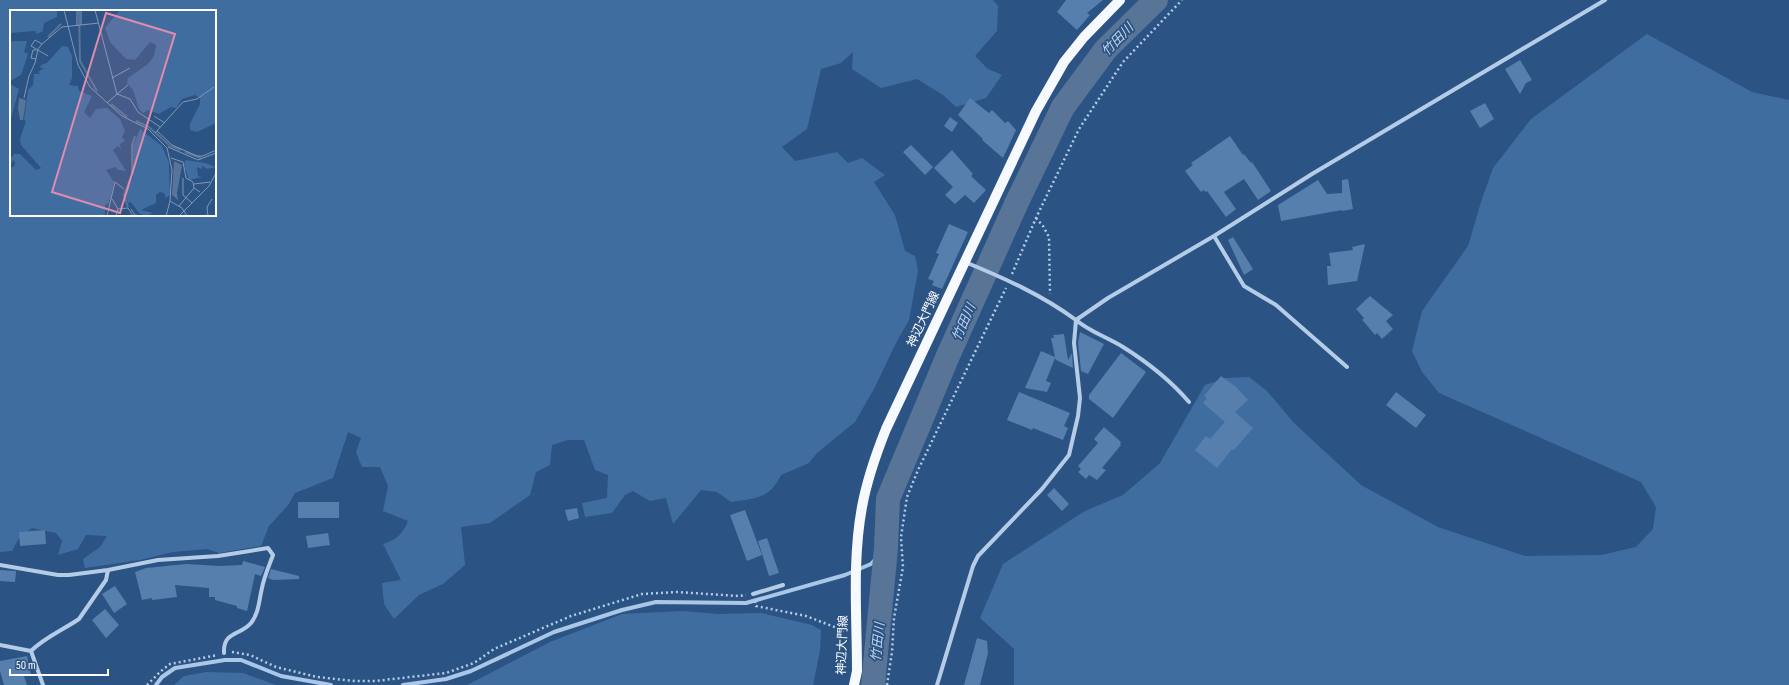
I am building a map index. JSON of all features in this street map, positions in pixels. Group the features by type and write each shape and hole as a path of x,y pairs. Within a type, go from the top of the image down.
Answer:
{"main road":[{"name":"神辺大門線","path":"854,685 857,671 856,579 862,508 873,464 886,429 969,264 1036,111 1064,62 1084,37 1120,0"}],"street":[{"path":"1076,320 1108,298 1214,236 1312,174 1605,0"},
{"path":"1214,236 1244,286 1276,305 1347,367"},
{"path":"969,264 1007,280 1050,302 1085,328 1123,347 1176,387 1189,402"},
{"path":"938,685 972,566 978,556 1042,489 1069,455 1078,416 1080,398 1074,343 1076,320"},
{"path":"0,565 58,575 108,570 158,560 218,556 268,548 273,555 262,586 259,607 250,624 226,640 224,653"},
{"path":"32,651 38,644 79,619 106,580 108,570"},
{"path":"752,594 783,585"},
{"path":"0,645 32,651"},
{"path":"32,651 43,685"}],"path":[{"path":"887,685 892,652 894,618 903,567 901,537 908,497 918,470 1079,129 1123,62 1182,0"},
{"path":"1036,218 1043,226 1049,237 1050,302"},
{"path":"147,685 170,664 232,652 250,655 276,668 317,677 354,681 375,681 446,673 474,663 494,648 571,616 642,594 677,592 738,596 752,594"},
{"path":"756,603 756,606 806,616 857,635"}],"shaded area":[{"path":"0,0 993,0 998,6 997,31 975,56 988,69 1002,75 986,98 956,107 943,95 917,79 881,88 852,69 853,52 841,63 821,69 807,129 782,147 795,161 837,152 848,163 862,158 885,175 874,182 895,215 905,251 915,256 918,271 909,320 875,387 855,422 817,453 809,463 781,475 772,489 766,493 754,498 731,502 717,492 701,490 673,524 666,498 650,501 633,491 625,495 612,513 585,517 582,503 607,498 608,475 595,470 584,440 568,440 552,445 550,465 536,472 530,495 490,523 461,527 465,565 443,584 419,595 394,619 384,604 382,583 401,580 383,544 392,541 398,536 404,530 408,521 383,511 388,486 380,467 362,467 356,452 361,438 348,432 333,478 295,493 289,504 269,526 261,546 219,553 207,549 173,552 140,560 85,568 83,559 100,547 107,536 86,535 78,549 58,555 62,541 56,533 32,528 19,538 12,551 0,552"},
{"path":"1647,34 1752,92 1789,100 1789,685 1014,685 1014,649 980,618 1003,564 1085,511 1123,495 1160,463 1205,385 1226,378 1249,377 1267,391 1294,423 1361,485 1438,527 1525,556 1601,555 1636,547 1653,529 1656,507 1641,482 1439,393 1422,372 1412,351 1422,311 1468,246 1493,168 1531,119"},
{"path":"683,611 718,614 761,613 812,625 821,630 820,651 813,685 467,685 550,642 622,614"},
{"path":"206,672 243,673 276,685 174,685 184,676"}],"building":[{"path":"1066,0 1103,0 1087,13 1090,15 1077,30 1057,12"},
{"path":"1520,60 1532,80 1526,83 1520,94 1505,69"},
{"path":"970,98 989,113 992,110 1005,123 1008,121 1016,130 1003,158 982,140 983,139 958,115"},
{"path":"1485,103 1494,119 1480,128 1470,111"},
{"path":"950,117 958,123 952,132 944,126"},
{"path":"1230,136 1243,155 1244,154 1251,163 1252,162 1271,191 1258,200 1244,179 1224,192 1236,209 1226,217 1207,191 1205,192 1204,190 1201,192 1185,171 1193,165 1191,163"},
{"path":"911,145 933,167 925,175 903,152"},
{"path":"952,150 973,174 971,176 986,190 974,203 965,195 955,204 945,195 953,187 934,168"},
{"path":"1348,179 1353,209 1281,221 1278,205 1318,180 1327,194 1342,193 1342,180"},
{"path":"949,224 968,232 942,289 932,285 934,281 928,279 939,254 936,253"},
{"path":"1233,237 1253,269 1244,275 1228,240"},
{"path":"1365,244 1357,281 1328,285 1327,266 1331,266 1329,253 1353,250 1352,247"},
{"path":"1370,296 1393,315 1386,321 1393,329 1382,339 1377,333 1375,335 1362,320 1364,318 1356,309"},
{"path":"1080,332 1104,344 1088,374 1081,371 1078,343"},
{"path":"1064,334 1068,360 1072,353 1073,368 1056,360 1055,358 1046,381 1051,383 1047,392 1025,388 1041,351 1055,357 1051,338 1054,338 1053,335"},
{"path":"1121,353 1146,372 1113,418 1089,399 1089,395"},
{"path":"1221,376 1236,387 1248,400 1235,412 1253,428 1234,450 1232,449 1217,468 1195,450 1206,436 1210,439 1225,422 1203,403 1207,398 1204,396"},
{"path":"1019,392 1070,413 1064,426 1068,428 1063,440 1033,428 1032,430 1007,420"},
{"path":"1396,392 1426,415 1416,428 1386,405"},
{"path":"1104,427 1121,442 1121,445 1102,468 1106,470 1097,480 1089,475 1086,479 1078,472 1081,469 1078,466 1098,443 1094,439"},
{"path":"1054,488 1069,504 1062,511 1047,495"},
{"path":"298,502 339,502 339,518 298,518"},
{"path":"577,508 579,518 568,521 565,510"},
{"path":"745,510 762,555 747,561 730,515"},
{"path":"45,530 46,544 20,546 19,532"},
{"path":"328,533 330,545 308,548 306,536"},
{"path":"767,538 779,573 769,576 758,541"},
{"path":"243,561 265,567 261,576 255,574 247,611 237,608 237,606 215,600 215,597 209,597 209,588 175,585 177,597 142,600 135,572 146,568 186,564 220,566 242,565"},
{"path":"271,569 299,576 299,579 273,580 268,578"},
{"path":"0,570 16,571 15,582 0,581"},
{"path":"115,586 127,604 114,613 102,594"},
{"path":"105,609 119,625 106,638 92,620"},
{"path":"977,638 987,641 988,653 980,685 964,685"},
{"path":"27,656 31,675 24,676 27,685 4,685 0,671 0,661"}],"waterway":[{"name":"竹田川","path":"873,685 886,548 888,499 947,358 1017,202 1063,107 1106,49 1156,0"},
{"path":"403,685 446,679 471,671 554,632 622,610 656,602 746,603 845,575 871,564 886,548"},
{"path":"156,685 162,677 175,668 225,660 241,660 281,676 331,685"}]}
